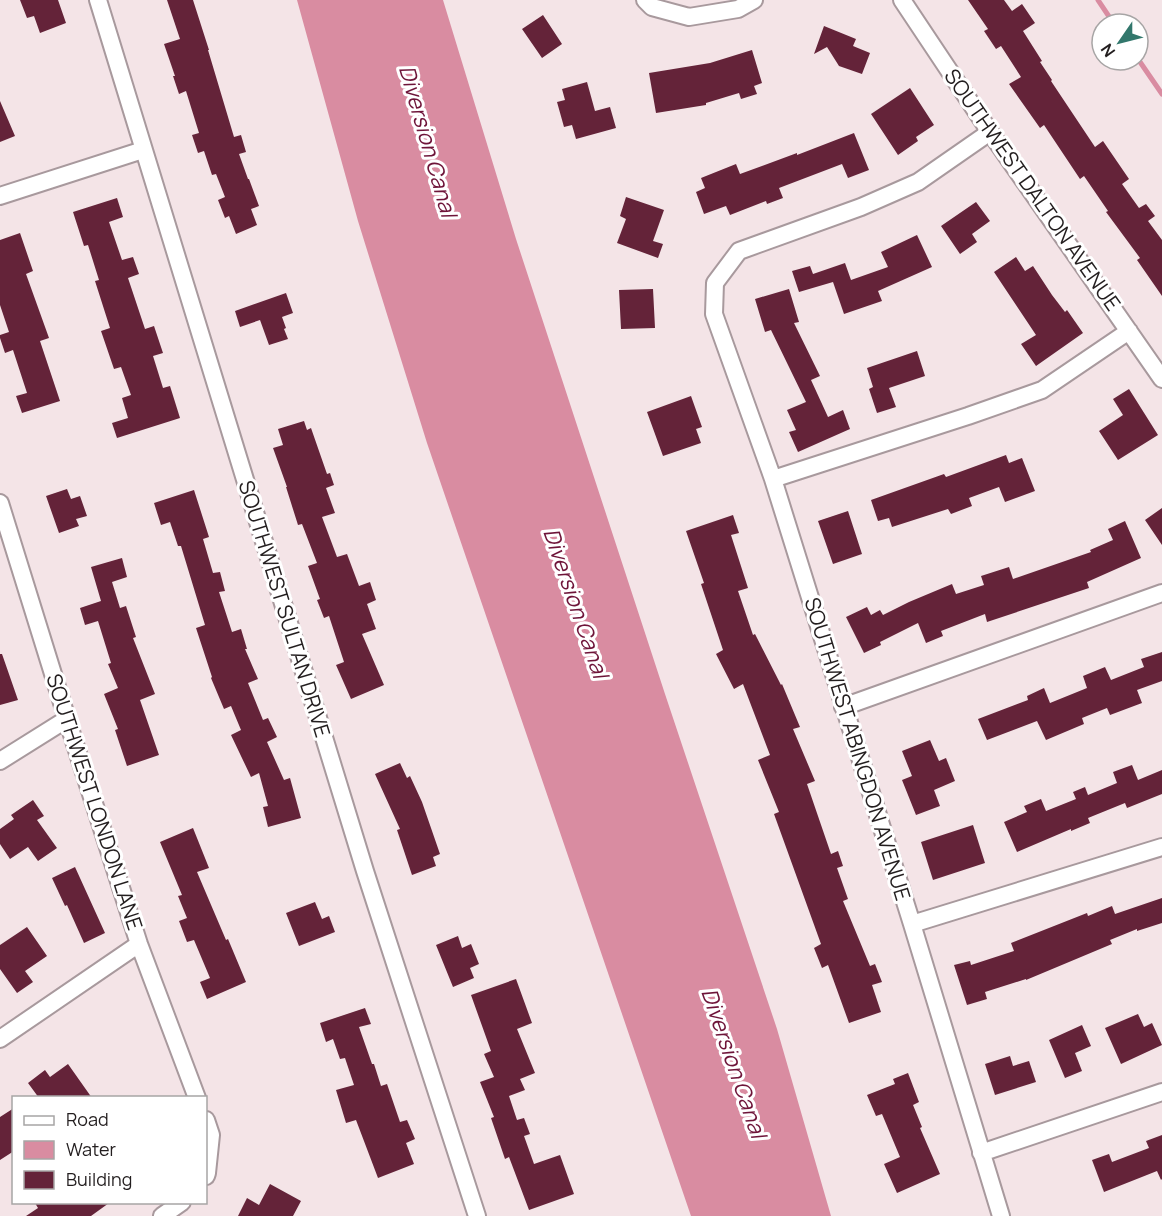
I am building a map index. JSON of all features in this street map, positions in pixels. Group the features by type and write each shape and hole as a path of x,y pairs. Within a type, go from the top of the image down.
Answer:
{"street":[{"name":"SOUTHWEST SULTAN DRIVE","path":"98,0 362,859 477,1216"},
{"path":"645,0 652,7 689,17 738,9 754,0"},
{"name":"SOUTHWEST DALTON AVENUE","path":"902,0 990,132 1162,379"},
{"name":"SOUTHWEST ABINGDON AVENUE","path":"990,132 918,182 861,207 739,251 715,283 714,314 772,479 912,924 1000,1216"},
{"path":"0,196 143,150"},
{"path":"772,479 968,417 1042,390 1129,331"},
{"name":"SOUTHWEST LONDON LANE","path":"0,503 139,944 196,1096"},
{"path":"843,707 1162,593"},
{"path":"0,761 67,719"},
{"path":"912,924 1162,847"},
{"path":"0,1039 139,944"},
{"path":"981,1153 1162,1092"},
{"path":"207,1123 211,1135 207,1166"},
{"path":"162,1216 180,1204"}],"water":[{"name":"Diversion Canal","path":"297,0 443,0 516,239 777,1029 831,1216 691,1216 427,443 358,221"}],"building":[{"path":"20,0 58,0 66,23 40,33 34,16 27,18"},
{"path":"167,0 193,0 234,137 241,135 246,152 239,154 259,206 251,209 257,225 236,234 229,216 225,218 218,200 225,197 216,174 212,175 204,151 198,153 192,135 199,133 186,91 179,94 173,76 175,76 164,44 180,39"},
{"path":"968,0 1004,0 1012,11 1022,4 1035,23 1023,31 1042,61 1040,62 1051,81 1095,147 1103,141 1129,179 1122,184 1139,208 1146,204 1155,216 1148,221 1162,240 1162,296 1137,260 1140,258 1106,212 1108,211 1084,176 1080,179 1044,125 1040,128 1009,84 1021,77 1001,46 996,49 984,31 988,29"},
{"path":"543,15 562,44 542,58 522,29"},
{"path":"824,26 856,39 853,46 870,53 862,74 839,66 827,47 814,54"},
{"path":"752,50 762,83 754,86 757,94 741,99 739,93 706,103 706,105 656,113 649,73 710,63"},
{"path":"587,82 595,111 610,107 616,128 576,139 572,125 564,127 557,102 565,100 562,89"},
{"path":"910,88 934,125 916,137 918,141 898,155 871,114"},
{"path":"0,101 15,136 0,142"},
{"path":"854,133 869,170 848,178 842,164 779,188 783,198 767,204 766,201 730,215 726,206 704,214 696,192 705,188 701,178 736,164 740,174"},
{"path":"626,197 664,210 653,241 663,244 658,258 617,243 626,219 620,216"},
{"path":"117,198 123,217 109,222 122,260 133,257 139,274 128,278 145,329 154,326 163,353 153,356 163,388 170,386 180,418 117,438 112,423 128,418 122,398 131,395 121,367 114,369 101,331 110,328 95,281 99,280 88,245 84,246 73,212"},
{"path":"976,202 990,221 972,234 977,242 960,254 941,226"},
{"path":"20,233 33,271 26,274 49,338 40,341 60,401 22,413 16,396 27,393 13,350 5,353 0,338 0,335 9,332 0,305 0,240"},
{"path":"917,235 932,267 878,291 882,301 844,314 833,282 799,292 792,271 810,266 813,274 845,263 851,280 888,267 881,252"},
{"path":"1016,257 1025,271 1033,266 1052,295 1065,312 1067,310 1083,333 1036,366 1021,344 1036,335 994,272"},
{"path":"653,289 655,328 621,329 619,290"},
{"path":"789,289 799,322 794,323 820,376 811,380 828,417 843,410 850,429 798,452 789,432 796,430 787,410 806,402 771,330 765,332 755,299"},
{"path":"286,293 293,313 282,317 288,339 269,345 260,320 240,327 235,311"},
{"path":"917,351 925,376 889,388 896,407 877,413 869,389 873,387 867,368"},
{"path":"1129,389 1158,435 1118,460 1099,431 1123,415 1113,399"},
{"path":"691,396 702,427 696,429 701,443 663,456 647,412"},
{"path":"304,421 307,430 311,428 327,474 330,473 334,485 326,488 335,513 322,517 337,557 347,554 359,586 370,582 376,600 367,604 376,629 362,634 384,685 351,699 336,665 344,662 329,616 324,618 317,600 320,599 308,566 317,563 302,524 298,525 273,448 283,445 278,429"},
{"path":"1006,455 1009,463 1022,458 1035,491 1005,502 999,487 969,498 972,506 951,514 948,509 892,527 889,518 878,521 871,500 944,474 946,477"},
{"path":"67,489 71,499 80,496 87,516 76,519 79,526 59,533 46,496"},
{"path":"194,490 209,537 203,539 213,573 220,572 225,591 219,592 232,632 241,629 247,649 245,649 258,679 248,683 263,720 268,718 277,737 267,742 284,780 290,778 301,818 268,827 263,807 268,806 259,773 251,777 231,735 241,730 231,706 224,709 211,678 196,628 205,625 181,546 178,546 170,522 161,525 154,503"},
{"path":"1162,508 1162,545 1145,520"},
{"path":"848,511 862,554 833,564 818,521"},
{"path":"733,515 739,533 731,535 748,588 738,591 753,635 755,634 782,684 800,727 793,729 815,781 807,784 831,854 838,851 843,866 837,868 848,899 843,901 870,966 875,964 882,982 872,985 881,1012 849,1023 828,965 822,968 814,948 821,944 774,814 779,812 758,760 770,755 743,684 734,689 716,654 723,650 686,531"},
{"path":"1125,521 1141,558 1087,582 1089,588 987,622 985,614 941,631 943,636 926,643 918,623 880,642 881,645 864,653 846,617 867,607 871,615 880,610 883,615 952,584 956,594 984,585 981,576 1009,567 1013,579 1091,552 1090,550 1113,540 1108,529"},
{"path":"122,558 127,577 112,582 120,608 126,606 136,637 133,638 155,694 140,700 159,755 127,766 115,730 118,729 104,694 118,688 108,664 111,663 98,621 85,625 80,608 101,601 91,567"},
{"path":"1162,652 1162,681 1137,690 1142,703 1110,715 1107,708 1082,718 1084,724 1046,740 1037,721 987,740 978,719 1028,700 1027,696 1044,688 1050,703 1087,688 1083,676 1105,667 1111,680 1144,667 1141,659"},
{"path":"0,654 2,654 18,700 0,705"},
{"path":"930,740 939,761 946,758 955,781 934,790 940,806 916,815 902,780 912,776 902,751"},
{"path":"400,763 407,778 410,776 422,802 440,854 433,857 436,866 412,875 397,830 400,829 375,774"},
{"path":"1132,765 1138,780 1162,770 1162,794 1127,808 1125,803 1088,818 1090,823 1017,852 1004,822 1027,812 1024,806 1041,799 1046,811 1076,799 1073,792 1085,787 1088,795 1117,783 1113,772"},
{"path":"33,800 44,816 37,820 57,848 38,861 28,847 10,859 0,844 0,829 14,819 11,815"},
{"path":"973,825 985,863 933,880 921,842"},
{"path":"193,828 209,868 197,872 246,982 207,999 200,982 210,978 194,940 187,942 179,921 187,918 178,896 182,895 160,842"},
{"path":"75,867 105,933 84,943 52,878"},
{"path":"1162,898 1162,923 1137,931 1137,929 1110,940 1112,944 1026,980 985,992 987,999 967,1005 954,965 970,961 971,965 1014,951 1011,943 1087,913 1088,916 1112,906 1115,914"},
{"path":"315,902 322,919 329,916 335,932 299,946 286,913"},
{"path":"27,927 47,956 25,971 33,982 17,993 0,969 0,945"},
{"path":"458,936 462,948 471,944 479,964 470,968 474,978 453,987 436,945"},
{"path":"516,979 532,1023 517,1029 535,1073 520,1079 525,1090 509,1096 517,1120 524,1118 530,1134 524,1136 534,1164 560,1155 574,1194 529,1210 509,1157 505,1159 491,1118 494,1117 480,1082 494,1077 484,1054 491,1051 471,995"},
{"path":"365,1008 371,1024 359,1027 372,1064 374,1064 381,1086 387,1084 400,1122 407,1120 415,1139 406,1143 414,1164 378,1178 356,1120 346,1123 336,1090 354,1085 345,1058 340,1059 333,1039 326,1042 320,1023"},
{"path":"1138,1014 1144,1027 1152,1023 1162,1045 1121,1064 1105,1028"},
{"path":"1082,1025 1091,1046 1075,1053 1082,1071 1065,1078 1049,1040"},
{"path":"1010,1056 1013,1066 1029,1061 1036,1082 995,1095 985,1064"},
{"path":"68,1064 91,1096 38,1096 28,1083 45,1070 50,1077"},
{"path":"908,1073 919,1102 913,1105 922,1127 920,1128 940,1174 897,1193 884,1164 900,1157 882,1114 876,1116 867,1095 895,1084 893,1079"},
{"path":"12,1109 12,1152 0,1160 0,1117"},
{"path":"1162,1135 1161,1180 1157,1171 1104,1192 1092,1160 1109,1154 1112,1162 1149,1148 1146,1141"},
{"path":"270,1184 301,1201 293,1216 238,1216 247,1198 259,1205"},
{"path":"36,1204 108,1204 91,1216 26,1216 38,1208"}],"waterway":[{"path":"1098,0 1106,12"},
{"path":"1147,72 1162,94"}]}
